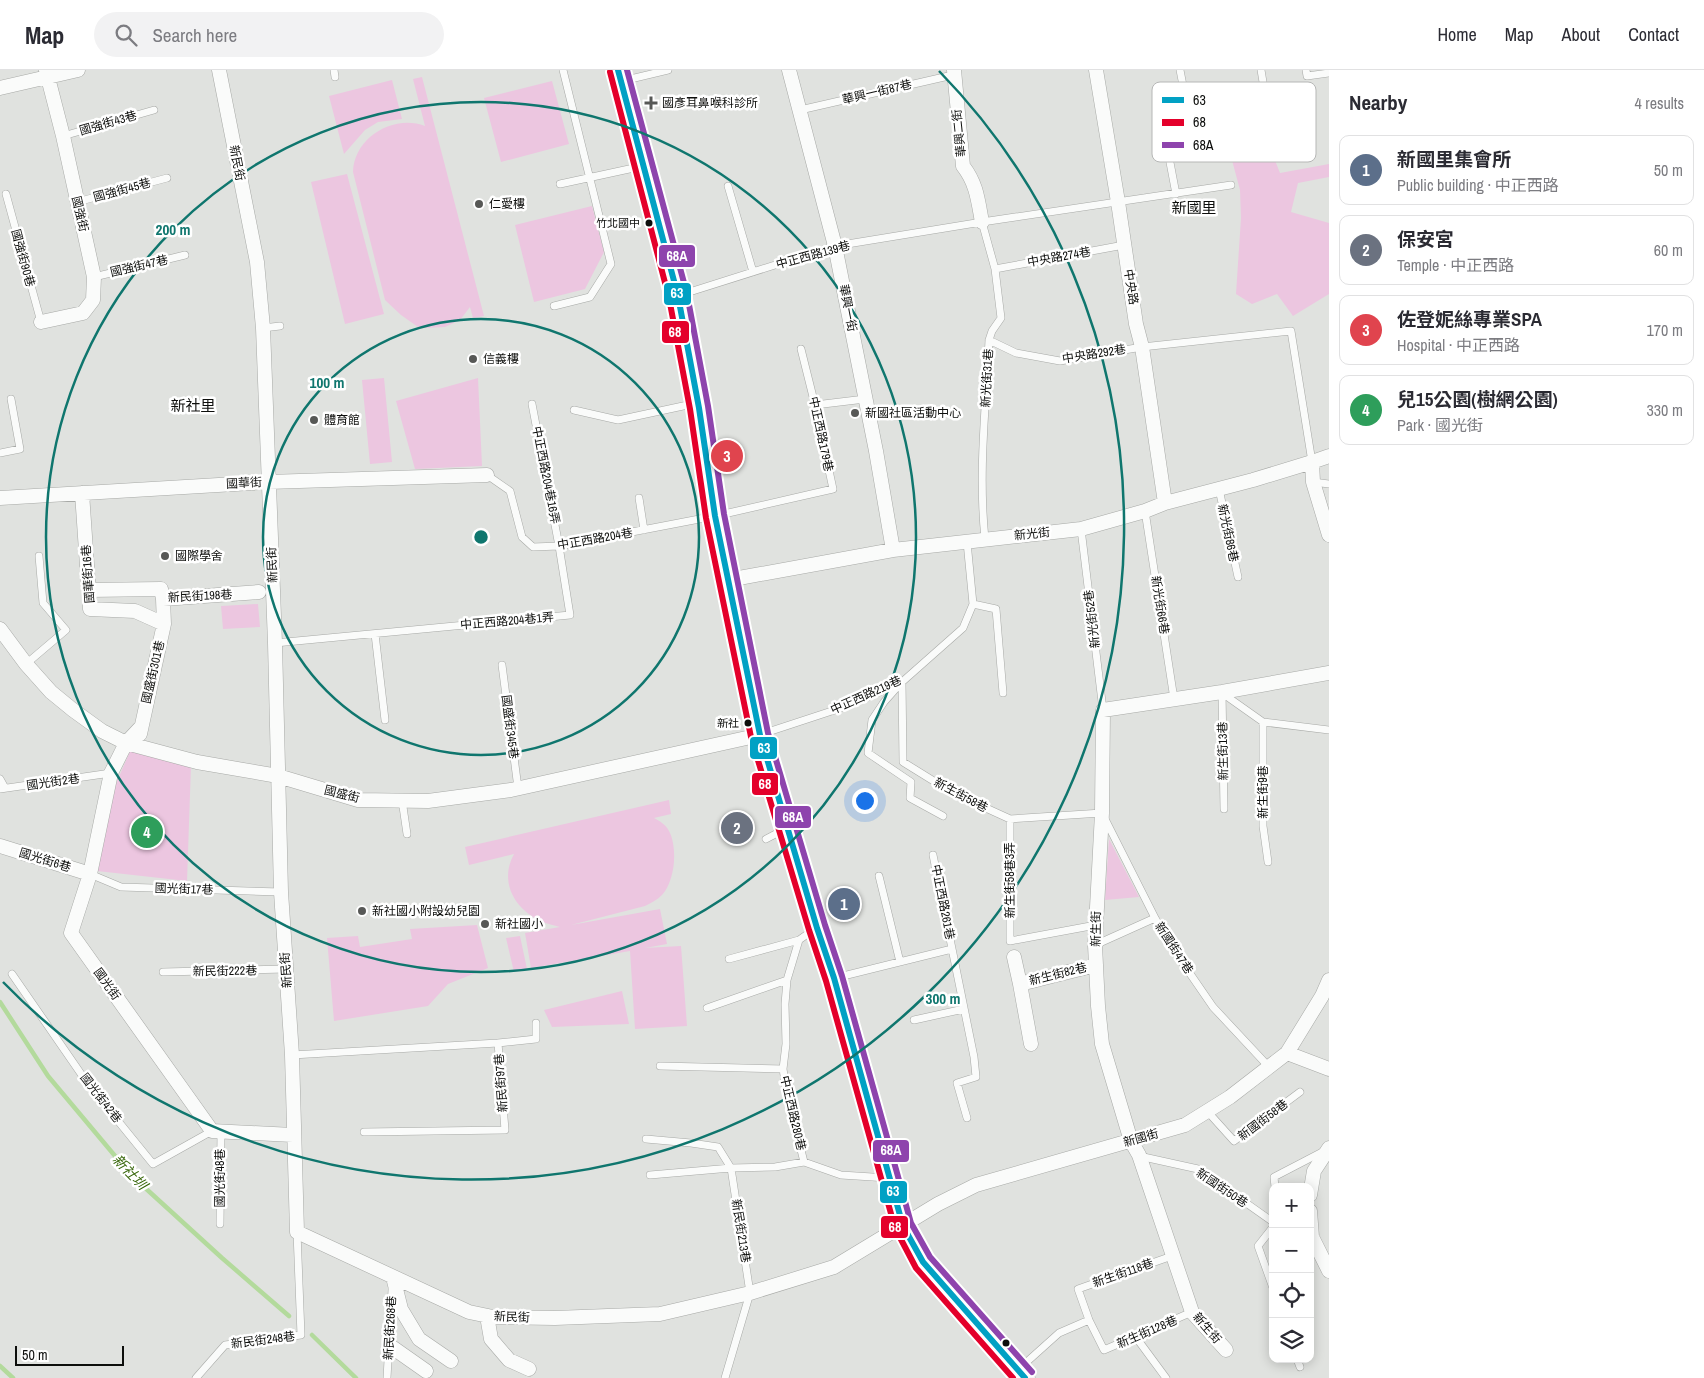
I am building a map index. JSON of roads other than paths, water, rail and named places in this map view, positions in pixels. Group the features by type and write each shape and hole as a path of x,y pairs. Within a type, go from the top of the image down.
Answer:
{"main road":[{"path":"620,76 678,296 698,403 715,516 760,735 817,928 834,978 903,1226 923,1262 1018,1375"}],"street":[{"path":"0,88 47,74 78,70"},
{"name":"新民街","path":"219,70 257,262 263,328 278,776 285,865 281,892 292,1055 297,1232 468,1312 493,1317 555,1318 660,1314 750,1293 834,1266 903,1226"},
{"name":"華興一街","path":"789,70 835,246 866,399 893,550"},
{"name":"中央路","path":"1096,70 1166,503"},
{"name":"華興二街","path":"954,72 963,166 971,176 977,192 982,222"},
{"name":"國強街","path":"41,322 83,313 93,300 94,277 47,74"},
{"name":"新光街","path":"728,580 893,550 967,542 985,538 1081,529 1329,456"},
{"path":"1312,462 1313,482 1329,536"},
{"name":"國華街","path":"0,498 268,482 488,474"},
{"name":"國華街16巷","path":"82,493 90,609 136,611 164,624"},
{"name":"新民街198巷","path":"89,590 161,589 163,599 259,592"},
{"name":"國盛街301巷","path":"141,727 164,624 163,599"},
{"name":"國盛街","path":"0,629 26,664 51,692 72,710 102,731 132,744 197,762 278,776 358,800 428,801 518,788 760,735"},
{"path":"1103,710 1329,673"},
{"name":"新生街","path":"1103,710 1102,813 1095,944 1102,1044 1131,1141 1139,1156 1192,1312 1226,1350"},
{"name":"國光街","path":"141,727 132,744 111,773 90,874 71,933 216,1131"},
{"name":"國光街6巷","path":"0,846 90,874"},
{"name":"新生街82巷","path":"1014,957 1031,1044"},
{"name":"新生街82巷","path":"1020,984 1096,965"},
{"name":"新國街","path":"903,1226 938,1204 976,1185 1185,1125 1230,1097 1287,1053 1322,996 1329,980"},
{"path":"1287,1053 1329,1069"},
{"path":"216,1131 294,1135"},
{"path":"1312,1183 1314,1171 1329,1149"},
{"path":"1311,1228 1312,1237 1329,1271"},
{"path":"393,1277 401,1309 420,1339 451,1361"},
{"path":"487,1316 491,1339 509,1360 530,1369"},
{"path":"389,1345 426,1371"}],"lane":[{"path":"554,306 590,297 611,264 563,70"},
{"path":"620,76 668,70"},
{"path":"1306,70 1307,76 1329,73"},
{"name":"華興一街87巷","path":"800,110 954,72"},
{"name":"國強街43巷","path":"62,136 154,110"},
{"path":"1170,162 1176,194"},
{"path":"560,184 644,166"},
{"name":"國強街45巷","path":"77,202 167,178"},
{"name":"中正西路139巷","path":"678,296 835,246 1231,185"},
{"path":"728,186 753,272"},
{"name":"國強街90巷","path":"6,194 41,322"},
{"name":"新光街31巷","path":"982,222 995,269 1001,318 992,331 989,340 982,457 982,505 985,538"},
{"name":"中央路274巷","path":"995,269 1124,245"},
{"name":"國強街47巷","path":"94,277 185,255"},
{"path":"263,328 280,326"},
{"name":"中央路292巷","path":"989,340 1016,353 1060,361 1142,347 1291,331 1312,462"},
{"name":"中正西路179巷","path":"715,516 832,489 815,405 801,349"},
{"path":"0,453 20,449 11,399"},
{"path":"815,405 866,399"},
{"path":"574,410 618,420 698,403"},
{"name":"中正西路204巷16弄","path":"532,404 559,546"},
{"name":"中正西路204巷","path":"488,474 510,491 522,537 533,546 559,546 715,516"},
{"path":"1313,482 1329,484"},
{"name":"新光街86巷","path":"1219,489 1238,577"},
{"path":"639,498 644,530"},
{"name":"新光街66巷","path":"1145,511 1174,699"},
{"name":"新光街52巷","path":"1081,529 1103,710"},
{"path":"967,542 973,604 996,609 1003,693"},
{"name":"中正西路204巷1弄","path":"275,643 570,615 559,546"},
{"path":"26,664 66,630 43,603 39,556"},
{"name":"中正西路219巷","path":"760,735 846,706 902,682 963,628 973,604"},
{"path":"374,634 385,720"},
{"name":"國盛街345巷","path":"502,665 518,788"},
{"path":"902,682 884,702 872,720 868,753 910,782 910,798 943,816"},
{"name":"新生街58巷","path":"902,682 903,762 953,793 1010,820 1102,813"},
{"path":"1222,692 1263,722 1329,730"},
{"name":"新生街13巷","path":"1222,692 1224,809"},
{"name":"新生街9巷","path":"1263,722 1263,826 1268,862"},
{"name":"國光街2巷","path":"0,779 3,788 111,773"},
{"path":"402,800 407,834"},
{"name":"新國街47巷","path":"1102,813 1171,946 1213,1007 1269,1067"},
{"name":"新生街58巷3弄","path":"1010,820 1010,940 1096,926"},
{"path":"766,840 787,828"},
{"name":"中正西路261巷","path":"933,855 974,1057 976,1077 957,1083 967,1118"},
{"name":"國光街17巷","path":"90,874 121,887 281,892"},
{"path":"879,876 900,962"},
{"path":"1095,944 1155,918"},
{"path":"729,959 799,940 817,928"},
{"name":"中正西路280巷","path":"799,940 787,980 785,1004 786,1044 783,1069 787,1094 804,1162 841,1175 889,1178"},
{"name":"中正西路261巷","path":"834,978 952,949"},
{"name":"新民街222巷","path":"163,972 286,969"},
{"name":"國光街42巷","path":"12,974 88,1084 153,1164 216,1131"},
{"path":"707,1008 787,980"},
{"path":"914,1020 964,1008"},
{"path":"498,1043 536,1040 536,1023"},
{"name":"新民街97巷","path":"292,1055 498,1043 505,1130 364,1132"},
{"path":"660,1066 783,1069"},
{"name":"新國街58巷","path":"1207,1111 1234,1141 1300,1092"},
{"name":"國光街48巷","path":"216,1131 220,1224"},
{"path":"646,1139 718,1147 731,1168"},
{"path":"1275,1183 1274,1177 1329,1149"},
{"name":"新國街50巷","path":"1139,1156 1198,1169 1269,1219"},
{"path":"650,1175 731,1168 775,1167 804,1162"},
{"name":"新民街213巷","path":"731,1168 750,1293"},
{"path":"1269,1277 1258,1246 1272,1228"},
{"name":"新民街248巷","path":"196,1378 225,1345 301,1336 297,1232"},
{"path":"1314,1252 1322,1258"},
{"name":"新生街118巷","path":"1089,1320 1078,1288 1172,1256"},
{"name":"新民街268巷","path":"387,1378 393,1277"},
{"path":"725,1378 750,1293"},
{"name":"新生街128巷","path":"1089,1320 1104,1350 1192,1312"},
{"path":"1018,1375 1059,1333 1089,1320"},
{"path":"1135,1336 1166,1378"}],"waterway":[{"name":"新社圳","path":"0,1002 48,1076 131,1175 289,1316"},
{"name":"新社圳","path":"312,1335 356,1378"},
{"name":"新社圳","path":"0,1366 13,1378"}],"place":[{"name":"國彥耳鼻喉科診所","path":"651,103"},
{"name":"仁愛樓","path":"479,204"},
{"name":"竹北國中","path":"649,223"},
{"name":"信義樓","path":"473,359"},
{"name":"新國社區活動中心","path":"855,413"},
{"name":"體育館","path":"314,420"},
{"name":"佐登妮絲專業SPA","path":"727,456"},
{"name":"國際學舍","path":"165,556"},
{"name":"新社","path":"748,723"},
{"name":"保安宮","path":"737,828"},
{"name":"兒15公園(樹網公園)","path":"147,832"},
{"name":"新國里集會所","path":"844,904"},
{"name":"新社國小附設幼兒園","path":"362,911"},
{"name":"新社國小","path":"485,924"}],"district":[{"name":"新國里","path":"1194,208"},
{"name":"新社里","path":"193,406"}]}
